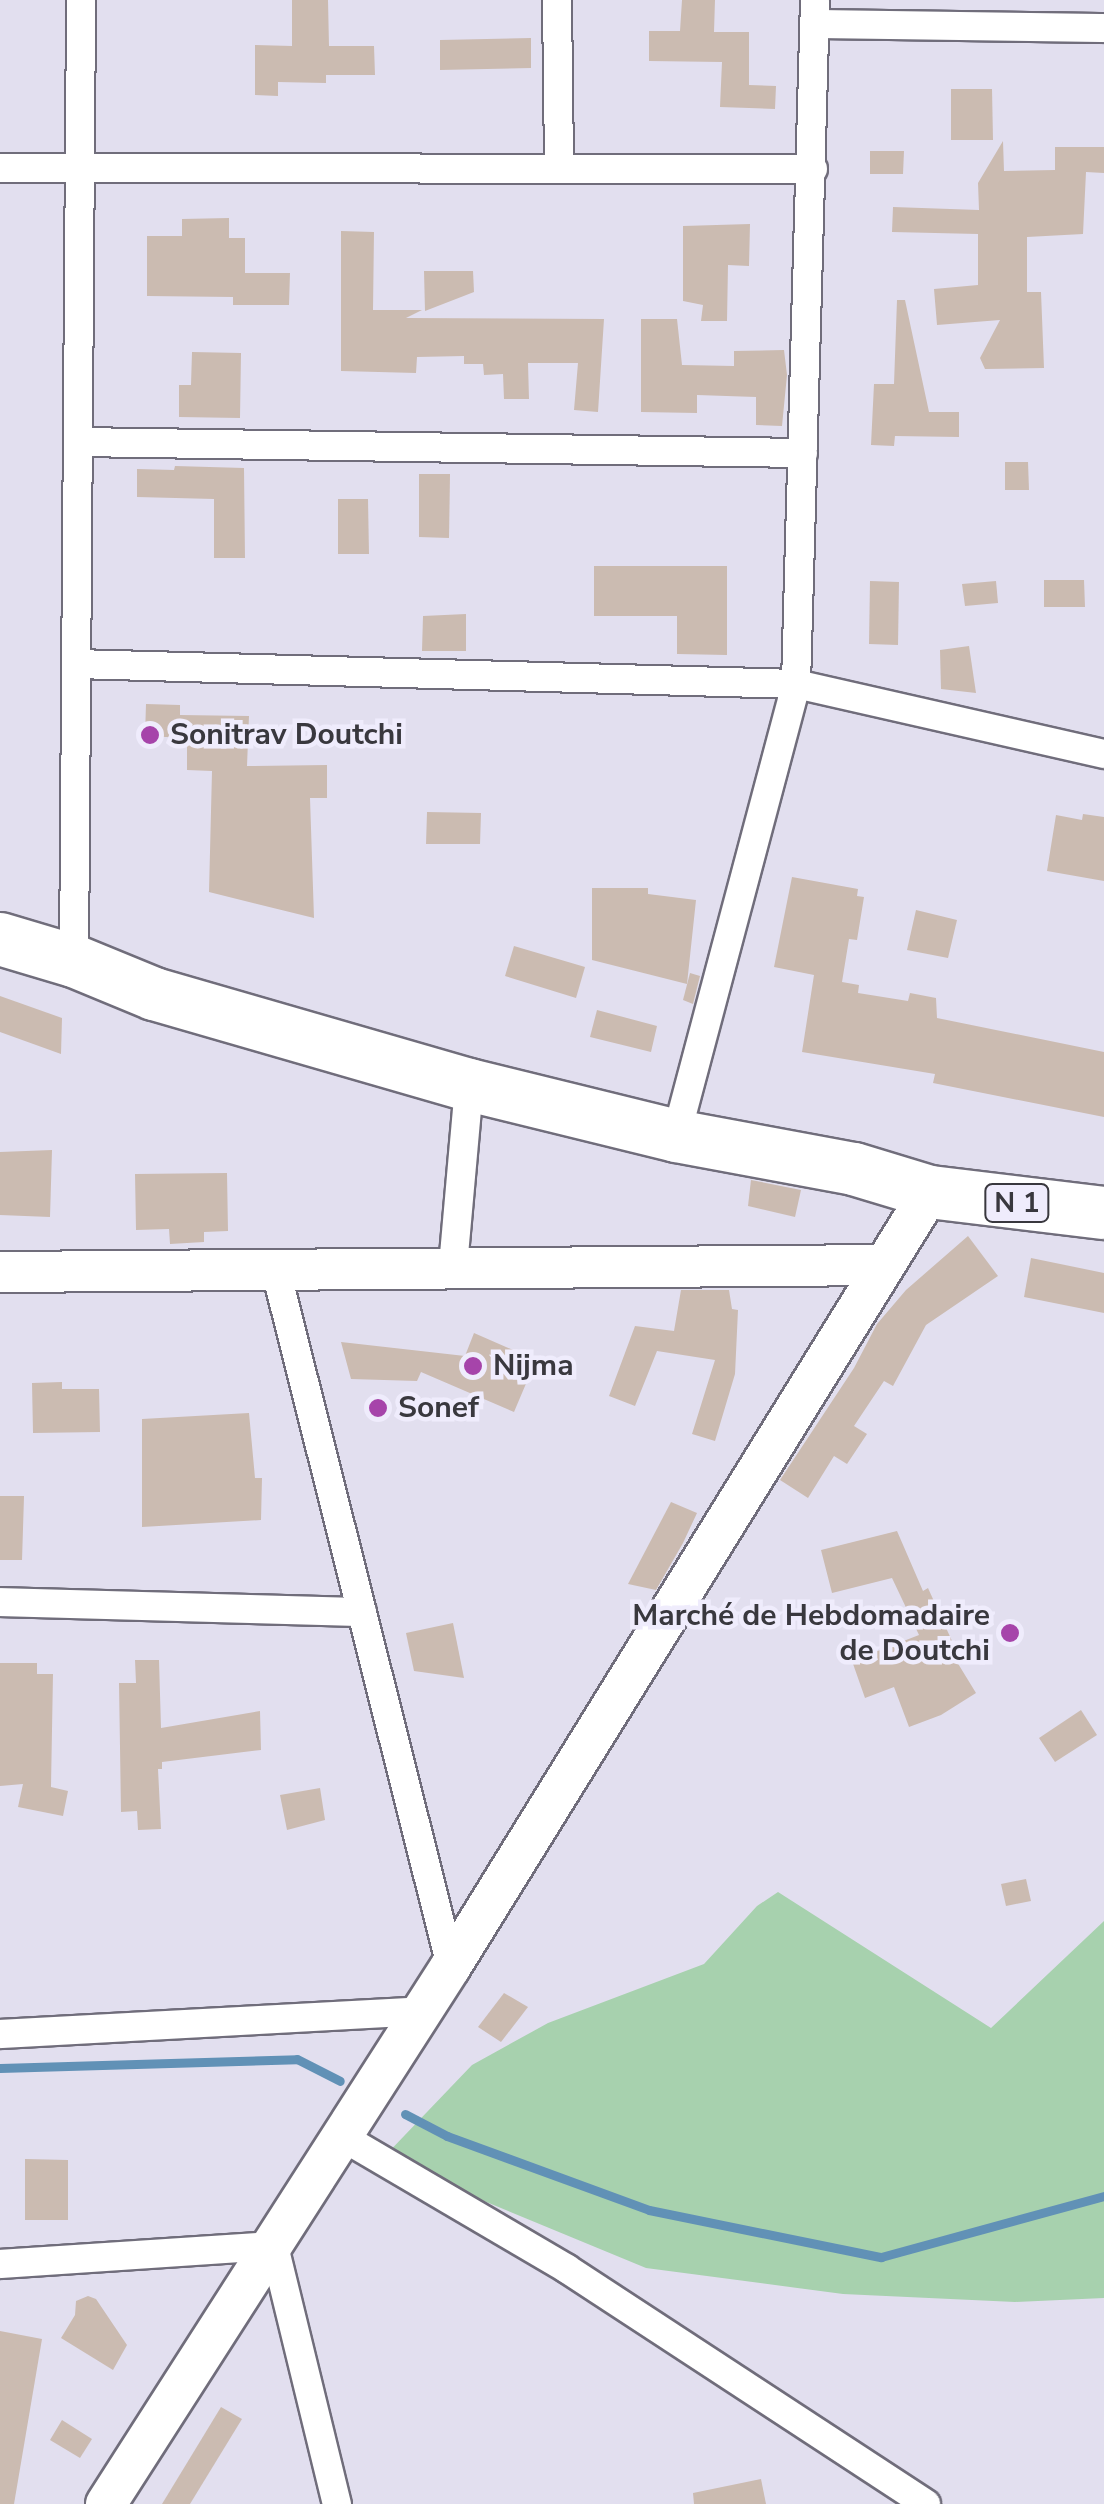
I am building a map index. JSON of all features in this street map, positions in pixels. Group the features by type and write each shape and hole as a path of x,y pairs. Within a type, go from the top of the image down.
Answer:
{"highway":[{"path":"0,939 74,961 154,994 469,1085 676,1136 854,1169 930,1192"},
{"name":"N 1","path":"930,1192 1104,1213"}],"main road":[{"path":"106,2504 274,2246 339,2135 451,1966 930,1192"},
{"path":"0,1272 275,1266 884,1265"}],"street":[{"path":"74,961 81,0"},
{"path":"558,0 558,168"},
{"path":"676,1136 796,684 815,12 1104,28"},
{"path":"0,168 813,169"},
{"path":"78,442 803,453"},
{"path":"76,664 796,684 1104,754"},
{"path":"453,1266 469,1085"},
{"path":"275,1266 451,1966"},
{"path":"0,1602 362,1612"},
{"path":"0,2034 422,2012"},
{"path":"339,2135 567,2269 926,2504"},
{"path":"0,2264 274,2246 336,2504"}],"green space":[{"path":"778,1892 991,2028 1104,1921 1104,2298 1015,2302 843,2294 646,2268 382,2159 472,2065 548,2023 704,1964 757,1906"}],"building":[{"path":"292,0 328,0 329,46 374,46 375,75 326,75 326,83 278,82 278,96 255,95 255,45 292,46"},
{"path":"682,0 715,0 714,32 749,32 749,85 776,86 775,109 720,107 722,62 649,61 649,31 680,31"},
{"path":"531,38 531,68 440,70 440,40"},
{"path":"951,89 992,89 993,140 951,140"},
{"path":"1003,141 1004,171 1055,170 1055,147 1104,147 1104,173 1086,172 1083,234 1027,237 1027,292 1041,292 1044,368 985,369 980,358 1000,320 937,325 934,289 978,285 978,234 892,232 893,207 979,210 978,183"},
{"path":"870,151 904,151 903,174 870,174"},
{"path":"229,218 229,238 245,238 245,273 290,273 289,305 233,305 233,297 147,296 147,236 182,236 182,219"},
{"path":"750,224 749,266 728,265 727,321 701,321 703,305 683,301 683,226"},
{"path":"341,231 374,232 373,310 422,310 406,318 604,319 598,412 574,410 578,363 528,363 529,399 504,399 503,374 484,375 483,364 464,364 464,356 417,357 416,373 341,371"},
{"path":"424,271 473,271 474,292 425,311"},
{"path":"897,300 905,300 929,412 959,412 959,437 895,436 894,446 871,445 874,384 894,384"},
{"path":"641,319 677,319 682,365 734,366 734,351 784,350 787,375 782,426 756,425 756,397 697,395 697,413 641,412"},
{"path":"192,352 241,353 240,418 179,417 179,385 191,385"},
{"path":"1005,462 1028,462 1029,490 1005,490"},
{"path":"175,466 244,468 245,558 214,558 214,499 137,497 137,469 174,470"},
{"path":"419,474 450,474 449,538 419,537"},
{"path":"338,499 368,499 369,554 338,554"},
{"path":"594,566 727,566 727,655 677,654 677,616 594,616"},
{"path":"1044,580 1084,580 1085,607 1044,607"},
{"path":"870,581 899,582 898,645 869,644"},
{"path":"996,581 998,603 965,606 962,584"},
{"path":"466,614 466,651 422,651 423,616"},
{"path":"969,646 976,693 941,689 940,650"},
{"path":"146,704 180,705 180,715 249,716 247,766 327,765 327,798 310,798 314,918 209,892 212,771 187,770 187,738 145,736"},
{"path":"427,812 481,813 480,844 426,844"},
{"path":"1083,814 1104,817 1104,881 1047,871 1056,815 1082,820"},
{"path":"792,877 858,889 857,896 864,897 857,940 849,939 842,982 859,985 858,993 908,1001 910,993 936,998 937,1018 1104,1052 1104,1117 933,1083 935,1074 802,1052 814,975 774,967"},
{"path":"592,888 648,888 648,894 696,900 687,984 592,960"},
{"path":"916,910 957,920 948,958 907,950"},
{"path":"514,946 585,967 576,998 505,976"},
{"path":"690,973 700,976 693,1004 683,1000"},
{"path":"0,996 62,1018 61,1054 0,1032"},
{"path":"597,1010 657,1026 651,1052 590,1037"},
{"path":"52,1150 50,1217 0,1215 0,1152"},
{"path":"227,1173 228,1231 204,1232 204,1242 170,1244 169,1229 136,1230 135,1174"},
{"path":"751,1180 801,1190 795,1217 748,1206"},
{"path":"968,1236 998,1276 926,1325 893,1386 884,1381 854,1426 867,1434 847,1464 834,1456 808,1498 780,1480 854,1368 877,1324 906,1290"},
{"path":"1031,1258 1104,1273 1104,1313 1024,1297"},
{"path":"681,1290 729,1290 732,1309 738,1310 735,1374 715,1441 692,1434 715,1360 657,1351 635,1406 609,1396 635,1326 674,1331"},
{"path":"474,1333 536,1360 514,1412 421,1372 417,1381 351,1379 341,1342 465,1356"},
{"path":"62,1382 62,1389 99,1389 100,1432 33,1433 32,1383"},
{"path":"249,1413 255,1478 262,1478 261,1520 142,1527 142,1419"},
{"path":"0,1496 24,1496 22,1560 0,1560"},
{"path":"671,1502 697,1513 683,1543 656,1590 628,1584"},
{"path":"897,1531 923,1591 928,1588 952,1641 946,1644 976,1693 941,1715 909,1727 894,1687 865,1698 852,1661 919,1635 892,1578 832,1593 821,1550"},
{"path":"453,1623 464,1678 414,1671 406,1633"},
{"path":"135,1660 159,1660 161,1728 260,1711 261,1750 162,1762 162,1769 158,1769 161,1829 138,1830 137,1811 121,1812 119,1683 136,1683"},
{"path":"0,1663 37,1663 37,1674 53,1674 51,1787 68,1791 63,1816 18,1807 23,1784 0,1786"},
{"path":"1081,1710 1097,1735 1055,1762 1039,1738"},
{"path":"320,1788 325,1820 287,1830 280,1795"},
{"path":"1026,1879 1031,1901 1006,1906 1001,1884"},
{"path":"504,1993 528,2007 501,2042 478,2027"},
{"path":"25,2159 68,2160 68,2220 25,2220"},
{"path":"88,2296 96,2299 127,2345 113,2370 61,2338 75,2315 76,2301"},
{"path":"0,2331 42,2339 14,2504 0,2504"},
{"path":"221,2407 242,2419 190,2504 162,2504"},
{"path":"62,2420 92,2439 80,2458 50,2440"},
{"path":"761,2479 766,2504 694,2504 693,2493"}],"waterway":[{"path":"0,2068 297,2059 340,2081"},
{"path":"405,2114 447,2136 649,2210 881,2257 1104,2196"}],"place":[{"name":"Sonitrav Doutchi","path":"150,735"},
{"name":"Nijma","path":"473,1366"},
{"name":"Sonef","path":"378,1408"},
{"name":"Marché de Hebdomadaire de Doutchi","path":"1010,1633"}]}
